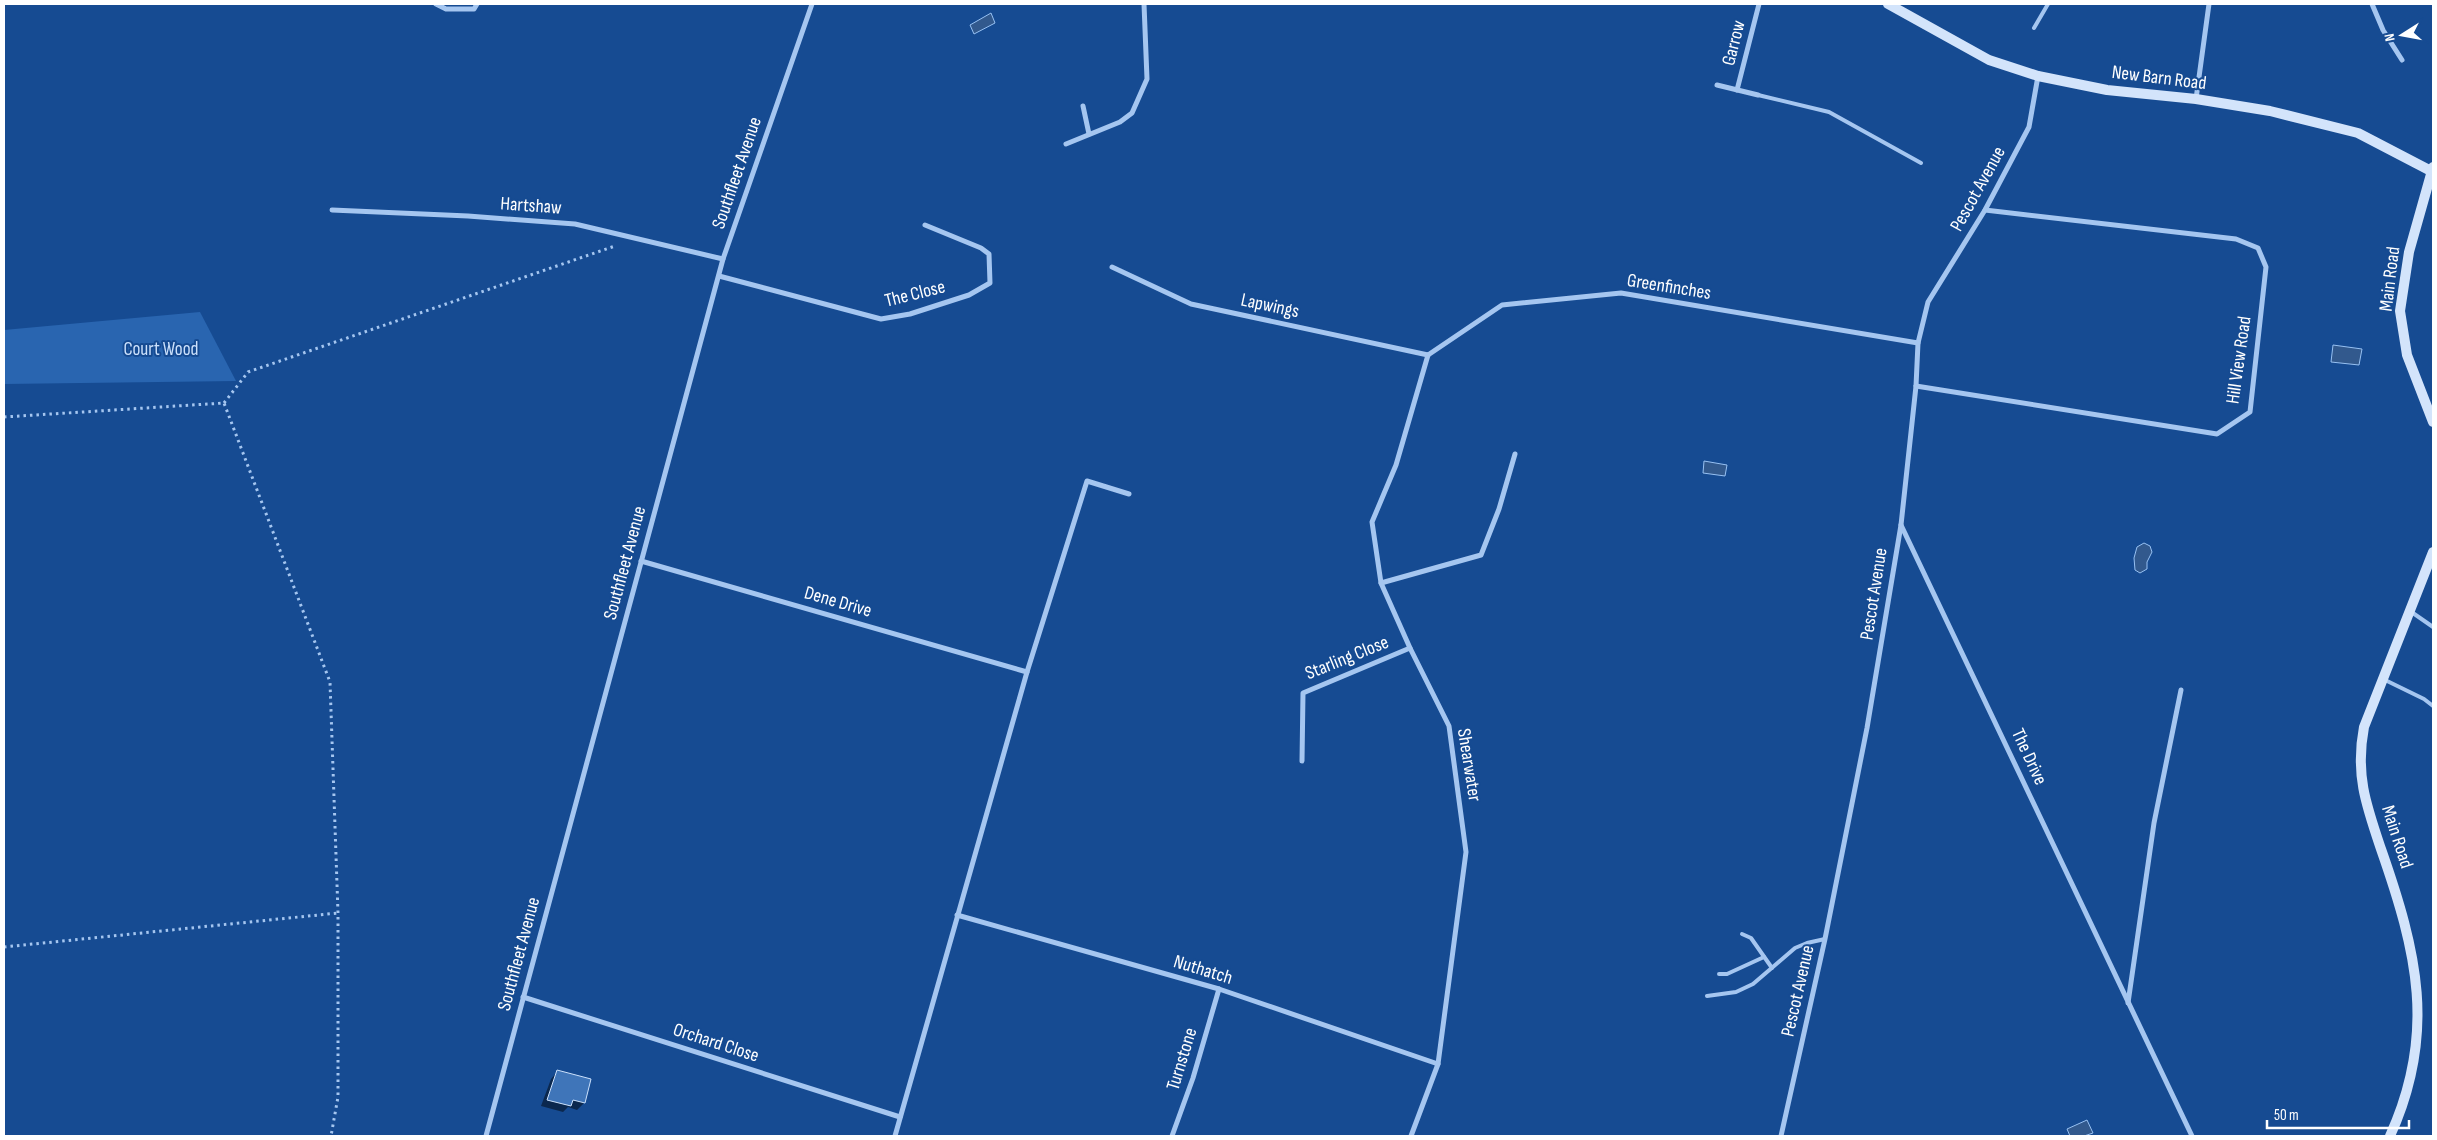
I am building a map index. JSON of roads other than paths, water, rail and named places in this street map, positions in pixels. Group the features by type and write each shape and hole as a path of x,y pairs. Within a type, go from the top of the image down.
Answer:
{"main road":[{"name":"New Barn Road","path":"1888,4 1989,60 2038,76 2107,90 2196,99 2270,111 2358,133 2432,169"},
{"name":"Main Road","path":"2432,169 2409,252 2400,311 2407,355 2433,422"},
{"name":"Main Road","path":"2390,1136 2405,1114 2419,1074 2426,1026 2424,988 2416,950 2374,829 2360,778 2360,750 2364,727 2433,552"}],"street":[{"path":"436,4 446,9 474,9 477,4"},
{"name":"Southfleet Avenue","path":"486,1136 723,259 812,4"},
{"path":"1066,144 1120,122 1132,112 1147,79 1144,4"},
{"name":"Garrow","path":"1737,90 1759,4"},
{"path":"2196,99 2209,4"},
{"path":"2372,4 2383,30 2402,60"},
{"name":"Pescot Avenue","path":"1781,1136 1825,939 1867,728 1901,525 1916,386 1918,343 1928,302 1986,210 2029,126 2038,76"},
{"name":"Garrow","path":"1717,85 1758,95"},
{"path":"1083,106 1089,134"},
{"name":"Hartshaw","path":"332,210 468,216 575,224 723,259"},
{"name":"Hill View Road","path":"1916,386 2217,434 2250,412 2266,267 2258,248 2236,239 1986,210"},
{"name":"The Close","path":"719,276 881,318 910,314 961,298 990,283 989,254 981,248 925,225"},
{"name":"Lapwings","path":"1112,267 1191,304 1428,355"},
{"name":"Greenfinches","path":"1428,355 1502,305 1621,293 1918,343"},
{"name":"Shearwater","path":"1411,1136 1438,1064 1466,852 1449,726 1410,648 1382,583 1372,522 1396,465 1428,355"},
{"path":"1382,583 1481,554 1499,509 1515,454"},
{"path":"895,1136 1027,672 1087,481 1129,494"},
{"name":"The Drive","path":"1901,525 2192,1136"},
{"name":"Dene Drive","path":"642,560 1027,672"},
{"name":"Starling Close","path":"1302,760 1303,693 1410,648"},
{"path":"2128,1003 2154,823 2181,690"},
{"name":"Nuthatch","path":"957,915 1218,989 1438,1064"},
{"name":"Turnstone","path":"1172,1136 1193,1078 1218,989"},
{"name":"Orchard Close","path":"523,997 900,1117"}],"lane":[{"path":"2034,28 2048,4"},
{"path":"1758,95 1829,112 1921,163"},
{"path":"2410,611 2433,628"},
{"path":"2384,679 2424,698 2433,706"},
{"path":"1742,934 1751,938 1772,968"},
{"path":"1707,996 1736,992 1753,984 1795,948 1806,943 1825,939"},
{"path":"1719,974 1727,974 1764,956"}],"park label":[{"name":"Court Wood","path":"161,349"}]}
